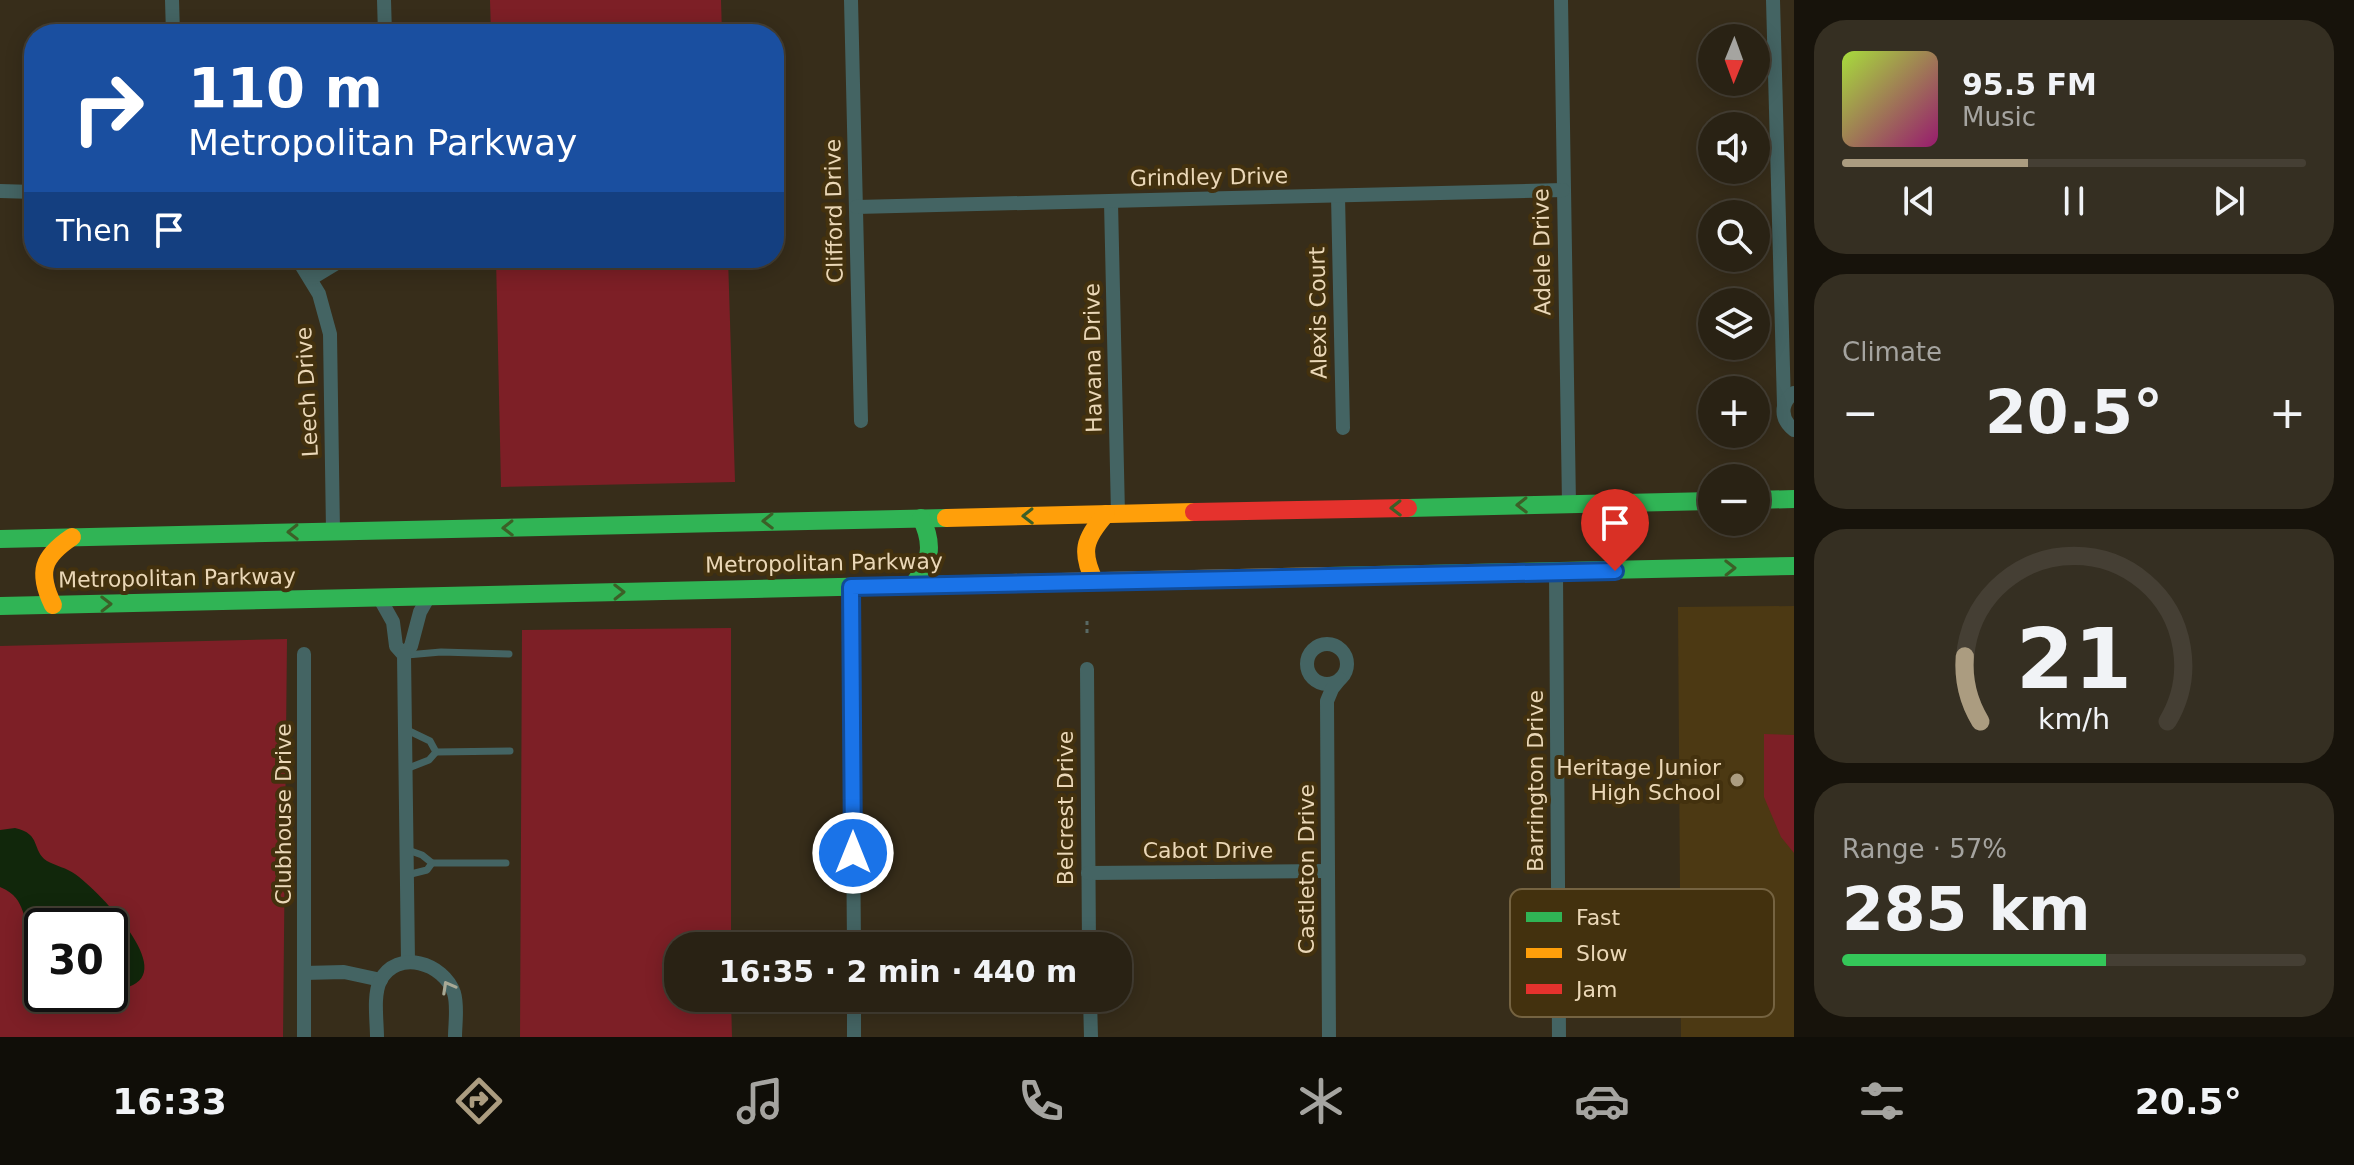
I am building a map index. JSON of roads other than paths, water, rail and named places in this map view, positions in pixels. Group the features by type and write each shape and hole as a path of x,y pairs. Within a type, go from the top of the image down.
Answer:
{"main road":[{"path":"1770,500 1794,499"},
{"name":"Metropolitan Parkway","path":"0,539 1698,501"},
{"path":"1095,582 1084,552 1090,533 1112,514"},
{"path":"913,585 926,570 932,547 921,518"},
{"path":"53,605 43,584 44,567 52,552 72,537"},
{"name":"Metropolitan Parkway","path":"0,606 1794,566"}],"street":[{"path":"172,0 173,24"},
{"path":"384,0 385,24"},
{"name":"Clifford Drive","path":"851,0 861,421"},
{"name":"Adele Drive","path":"1561,0 1569,504"},
{"path":"1773,0 1784,417 1794,430"},
{"path":"1777,161 1794,161"},
{"name":"Grindley Drive","path":"856,207 1563,190"},
{"path":"0,191 24,192"},
{"name":"Alexis Court","path":"1338,196 1343,428"},
{"name":"Havana Drive","path":"1111,202 1112,514"},
{"name":"Leech Drive","path":"304,268 312,278 325,311 331,353 333,531"},
{"path":"312,278 328,268"},
{"path":"1782,375 1794,386"},
{"path":"1784,405 1794,393"},
{"name":"Barrington Drive","path":"1556,572 1558,889"},
{"path":"851,587 854,932"},
{"path":"408,961 404,655 411,646 415,622 429,596"},
{"path":"379,597 393,622 396,646 404,655"},
{"path":"1327,701 1332,689 1340,679 1347,667 1344,653 1326,644 1314,649 1307,661 1310,674 1328,684 1340,679"},
{"name":"Clubhouse Drive","path":"304,654 304,1037"},
{"name":"Belcrest Drive","path":"1087,669 1089,932"},
{"name":"Castleton Drive","path":"1315,679 1327,701 1329,1037"},
{"name":"Cabot Drive","path":"1088,873 1328,871"},
{"path":"377,1037 377,993 381,980 394,966 408,961 427,964 445,978 454,994 455,1037"},
{"path":"304,973 344,972 381,980"},
{"path":"854,1012 854,1037"},
{"path":"1090,1012 1091,1037"},
{"name":"Barrington Drive","path":"1559,1017 1559,1037"}],"lane":[{"path":"404,655 441,652 509,654"},
{"path":"405,729 430,741 436,752"},
{"path":"406,769 429,760 436,752 510,751"},
{"path":"407,849 432,863 506,863"},
{"path":"407,875 427,870 432,863"}],"place":[{"name":"Heritage Junior High School","path":"1737,780"}]}
